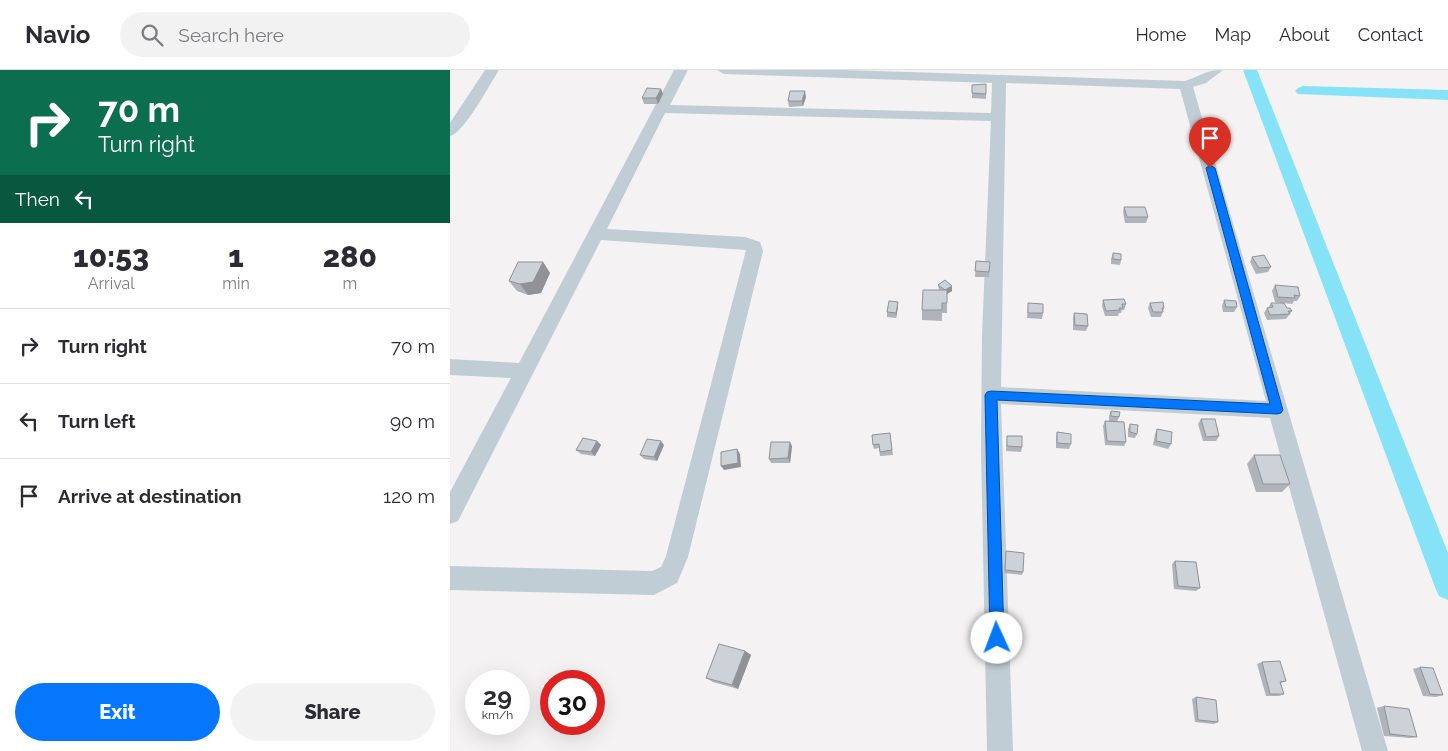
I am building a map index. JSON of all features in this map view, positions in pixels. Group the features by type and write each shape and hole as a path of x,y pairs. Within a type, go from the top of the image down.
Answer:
{"street":[{"path":"450,132 492,70"},
{"path":"450,514 681,70"},
{"path":"724,70 1186,85 1201,80 1216,70"},
{"path":"999,80 991,458 1000,751"},
{"path":"1186,85 1375,751"},
{"path":"661,109 998,117"},
{"path":"450,578 654,583 669,575 677,557 755,251 754,246 745,243 597,234"},
{"path":"450,367 524,371"},
{"path":"991,395 1277,410"}],"building":[{"path":"986,84 986,94 972,93 972,85"},
{"path":"647,88 661,89 656,98 642,98"},
{"path":"790,91 805,91 802,101 788,101"},
{"path":"1124,207 1145,207 1148,217 1127,217"},
{"path":"1113,253 1121,254 1121,260 1113,259"},
{"path":"1264,255 1271,267 1259,268 1252,257"},
{"path":"976,261 990,262 989,272 975,271"},
{"path":"518,262 543,262 533,282 520,284 509,281"},
{"path":"945,280 952,286 945,290 938,285"},
{"path":"1275,285 1298,287 1300,296 1294,295 1295,298 1278,297"},
{"path":"923,290 947,290 947,303 942,303 942,310 922,310"},
{"path":"1124,299 1126,304 1122,304 1123,308 1119,308 1120,310 1106,311 1103,300"},
{"path":"1224,300 1236,301 1237,307 1226,307"},
{"path":"889,301 898,302 896,313 887,312"},
{"path":"1163,302 1163,312 1153,312 1150,303"},
{"path":"1028,303 1043,304 1043,313 1028,313"},
{"path":"1271,303 1284,303 1292,311 1288,311 1290,314 1270,315 1267,308 1273,307"},
{"path":"1074,313 1087,314 1088,326 1075,325"},
{"path":"1111,411 1120,412 1119,417 1111,416"},
{"path":"1201,419 1215,419 1219,436 1206,437"},
{"path":"1105,421 1124,422 1126,442 1107,441"},
{"path":"1130,424 1138,425 1137,434 1130,432"},
{"path":"1157,429 1172,432 1171,444 1156,441"},
{"path":"1057,432 1071,434 1071,444 1057,443"},
{"path":"890,433 892,450 880,452 879,444 873,445 872,435"},
{"path":"1007,436 1022,436 1022,447 1007,446"},
{"path":"583,438 597,441 591,452 576,450"},
{"path":"647,439 661,441 654,457 640,455"},
{"path":"771,442 790,442 788,458 769,459"},
{"path":"737,449 738,463 721,466 721,452"},
{"path":"1254,455 1280,455 1290,484 1263,484"},
{"path":"1006,551 1024,553 1023,572 1005,570"},
{"path":"1175,561 1196,562 1200,588 1178,586"},
{"path":"719,644 745,651 732,685 706,678"},
{"path":"1280,661 1286,681 1280,682 1284,694 1270,694 1262,662"},
{"path":"1420,667 1433,668 1443,695 1430,694"},
{"path":"1196,697 1216,700 1218,722 1198,720"},
{"path":"1384,706 1409,709 1417,737 1390,734"}],"waterway":[{"path":"1250,70 1448,587"},
{"path":"1303,91 1448,95"}],"route":[{"path":"997,638 991,395 1277,410 1210,168"}]}
